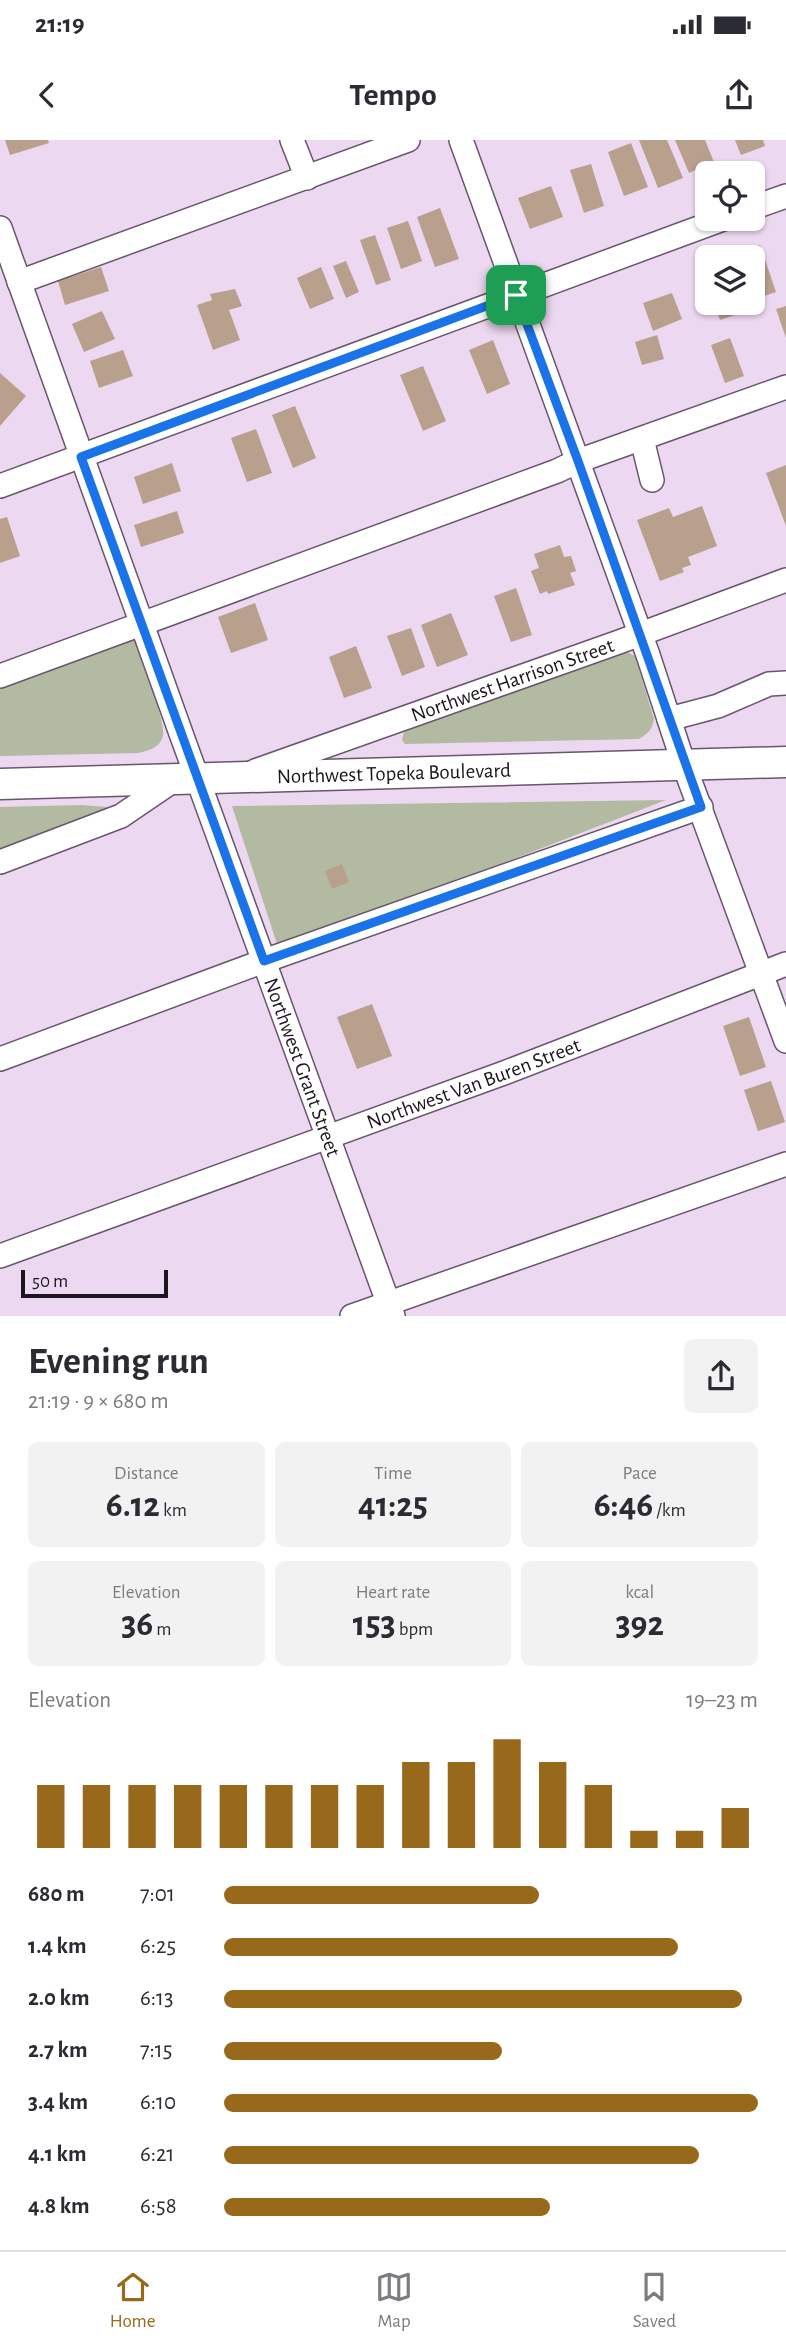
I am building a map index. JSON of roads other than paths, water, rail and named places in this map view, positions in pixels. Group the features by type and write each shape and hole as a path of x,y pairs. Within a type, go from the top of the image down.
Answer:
{"main road":[{"name":"Northwest Topeka Boulevard","path":"0,783 786,762"}],"street":[{"path":"292,140 307,178"},
{"path":"10,270 307,178 408,140"},
{"path":"461,140 640,634 684,765 786,1041"},
{"path":"765,203 786,195"},
{"name":"Northwest Grant Street","path":"0,228 10,270 142,624 185,779 264,961 391,1309"},
{"path":"0,486 695,229"},
{"path":"0,676 578,461 786,387"},
{"path":"642,439 652,480"},
{"name":"Northwest Harrison Street","path":"239,777 786,580"},
{"path":"669,719 718,706 769,684 786,683"},
{"path":"0,862 121,816 185,779"},
{"path":"0,1059 264,961 701,807"},
{"name":"Northwest Van Buren Street","path":"0,1256 505,1073 786,964"},
{"path":"352,1315 391,1309 786,1164"}]}
